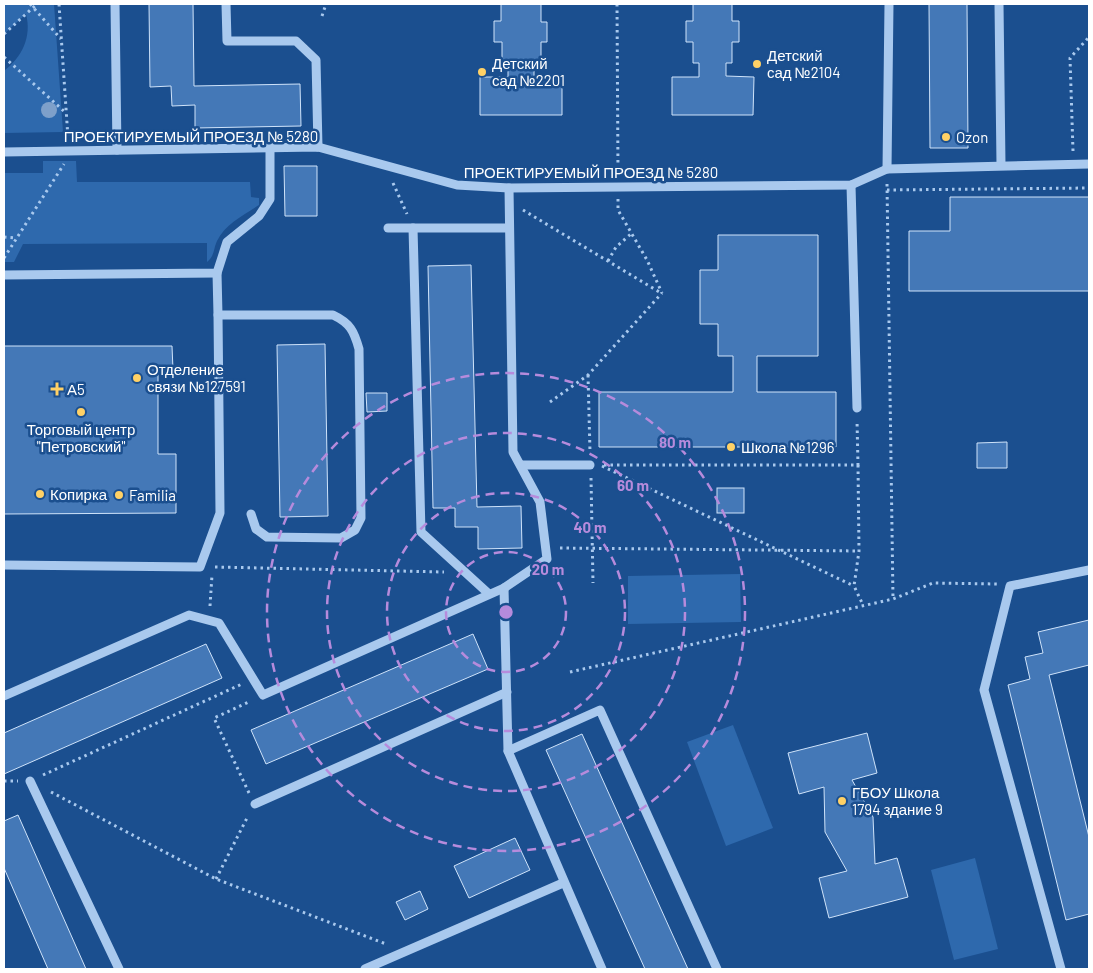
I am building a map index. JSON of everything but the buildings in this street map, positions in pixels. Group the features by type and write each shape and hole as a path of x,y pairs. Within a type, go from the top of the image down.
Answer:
{"street":[{"path":"115,4 117,150"},
{"path":"226,4 227,41 296,41 316,60 318,147"},
{"path":"887,169 889,4"},
{"path":"999,4 1001,165"},
{"name":"ПРОЕКТИРУЕМЫЙ ПРОЕЗД № 5280","path":"4,152 318,147 457,185 509,188 851,185 887,169 1089,164"},
{"path":"4,565 200,567 220,513 217,273 227,242 259,216 270,198 270,149"},
{"path":"851,185 857,408"},
{"path":"4,696 189,615 219,623 263,695 504,588 547,559 540,502 513,452 509,188"},
{"path":"388,228 509,228"},
{"path":"413,228 421,532 489,594"},
{"path":"4,275 217,273"},
{"path":"218,315 333,315 347,321 355,333 359,349 361,518 355,530 341,538 268,537 256,529 251,514"},
{"path":"521,465 590,465"},
{"path":"1061,969 984,690 1010,586 1089,570"},
{"path":"504,588 508,752 563,883 602,969"},
{"path":"255,804 507,692"},
{"path":"508,752 600,710 717,969"},
{"path":"30,781 119,969"},
{"path":"365,969 563,883"}],"path":[{"path":"30,4 62,40"},
{"path":"4,34 37,4"},
{"path":"322,16 326,4"},
{"path":"617,4 618,210 647,260 662,293"},
{"path":"1073,165 1070,58 1089,37"},
{"path":"4,57 67,113"},
{"path":"385,165 413,228"},
{"path":"887,169 893,598"},
{"path":"887,190 1089,188"},
{"path":"509,202 662,293"},
{"path":"608,261 616,247 632,233"},
{"path":"4,237 17,238"},
{"path":"550,402 588,375 662,293"},
{"path":"857,408 859,551 854,586 863,605"},
{"path":"854,586 600,465 858,464"},
{"path":"545,548 859,551"},
{"path":"209,620 212,567 464,572"},
{"path":"570,672 893,598 933,583 995,583 1010,586"},
{"path":"30,781 254,678"},
{"path":"216,879 255,804 214,718 263,695"},
{"path":"30,781 216,879 407,951"}],"shaded area":[{"path":"4,4 54,4 63,132 4,133 4,71 16,59 24,46 28,22 26,14 4,34"},
{"path":"43,161 76,161 77,182 250,182 251,197 259,198 259,205 235,220 220,235 214,252 207,262 207,243 23,244 14,262 4,262 4,173 43,173"},
{"path":"740,574 741,622 628,624 628,576"},
{"path":"733,725 773,828 726,846 687,742"},
{"path":"975,858 998,949 954,960 931,870"}],"place":[{"name":"Детский сад №2104","path":"757,64"},
{"name":"Детский сад №2201","path":"482,72"},
{"name":"Ozon","path":"946,137"},
{"name":"Отделение связи №127591","path":"137,378"},
{"name":"А5","path":"57,389"},
{"name":"Торговый центр \"Петровский\"","path":"81,412"},
{"name":"Школа №1296","path":"731,447"},
{"name":"Копирка","path":"40,494"},
{"name":"Familia","path":"119,495"},
{"name":"ГБОУ Школа 1794 здание 9","path":"842,801"}]}
